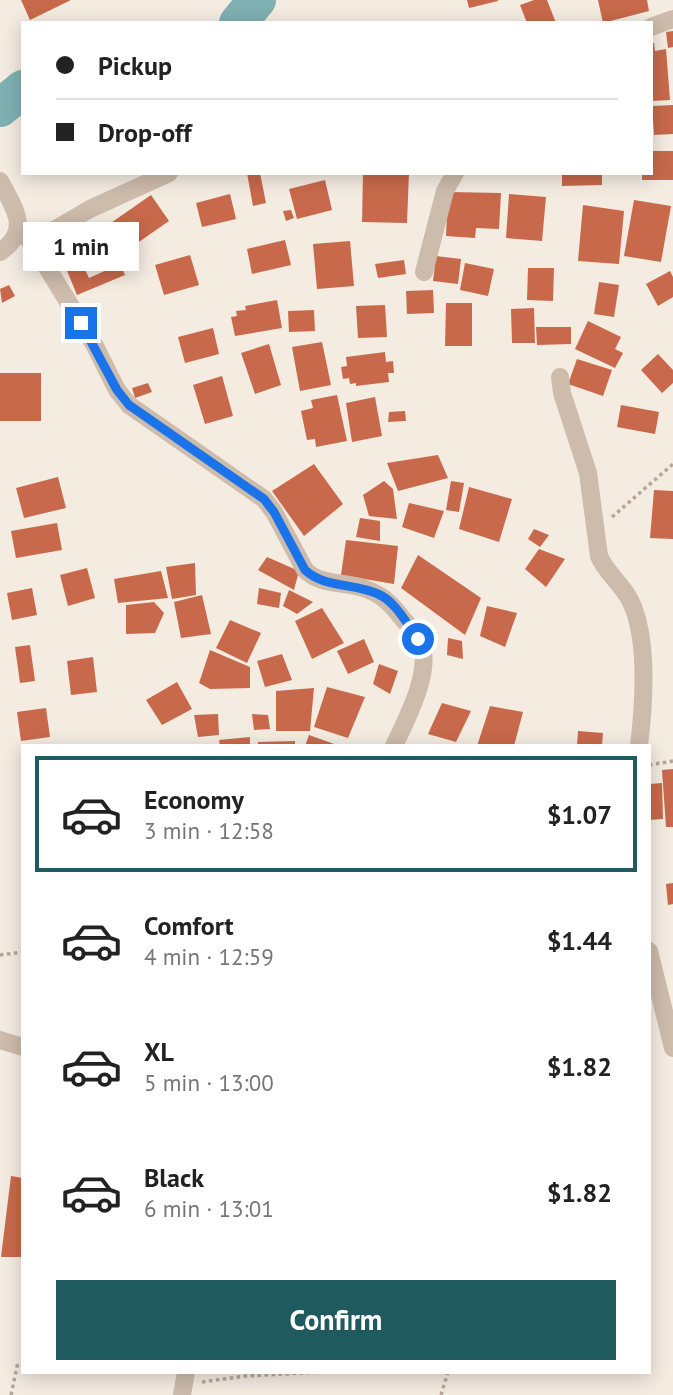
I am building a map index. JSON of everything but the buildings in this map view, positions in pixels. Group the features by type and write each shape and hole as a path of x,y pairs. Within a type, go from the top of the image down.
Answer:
{"street":[{"path":"653,26 673,19"},
{"path":"32,243 90,209 165,175"},
{"path":"424,272 446,191 454,175"},
{"path":"0,181 15,209 19,229 32,243 94,344 117,390 129,405 264,499 311,576 380,594 392,604 418,639 423,653 421,673 414,702 395,744"},
{"path":"0,252 13,240 19,229"},
{"path":"560,377 562,393 588,473 602,564 630,600 636,617 643,682 639,744"},
{"path":"651,959 673,1048"},
{"path":"0,1040 21,1046"}],"path":[{"path":"595,527 609,519 673,464"},
{"path":"651,765 673,761"},
{"path":"0,955 21,952"},
{"path":"11,1395 18,1362"},
{"path":"184,1384 284,1374"},
{"path":"441,1395 447,1374"}],"waterway":[{"path":"240,21 257,0"},
{"path":"0,108 21,91"}],"route":[{"path":"81,323 117,390 129,405 264,499 311,576 380,594 392,604 418,639"}]}
